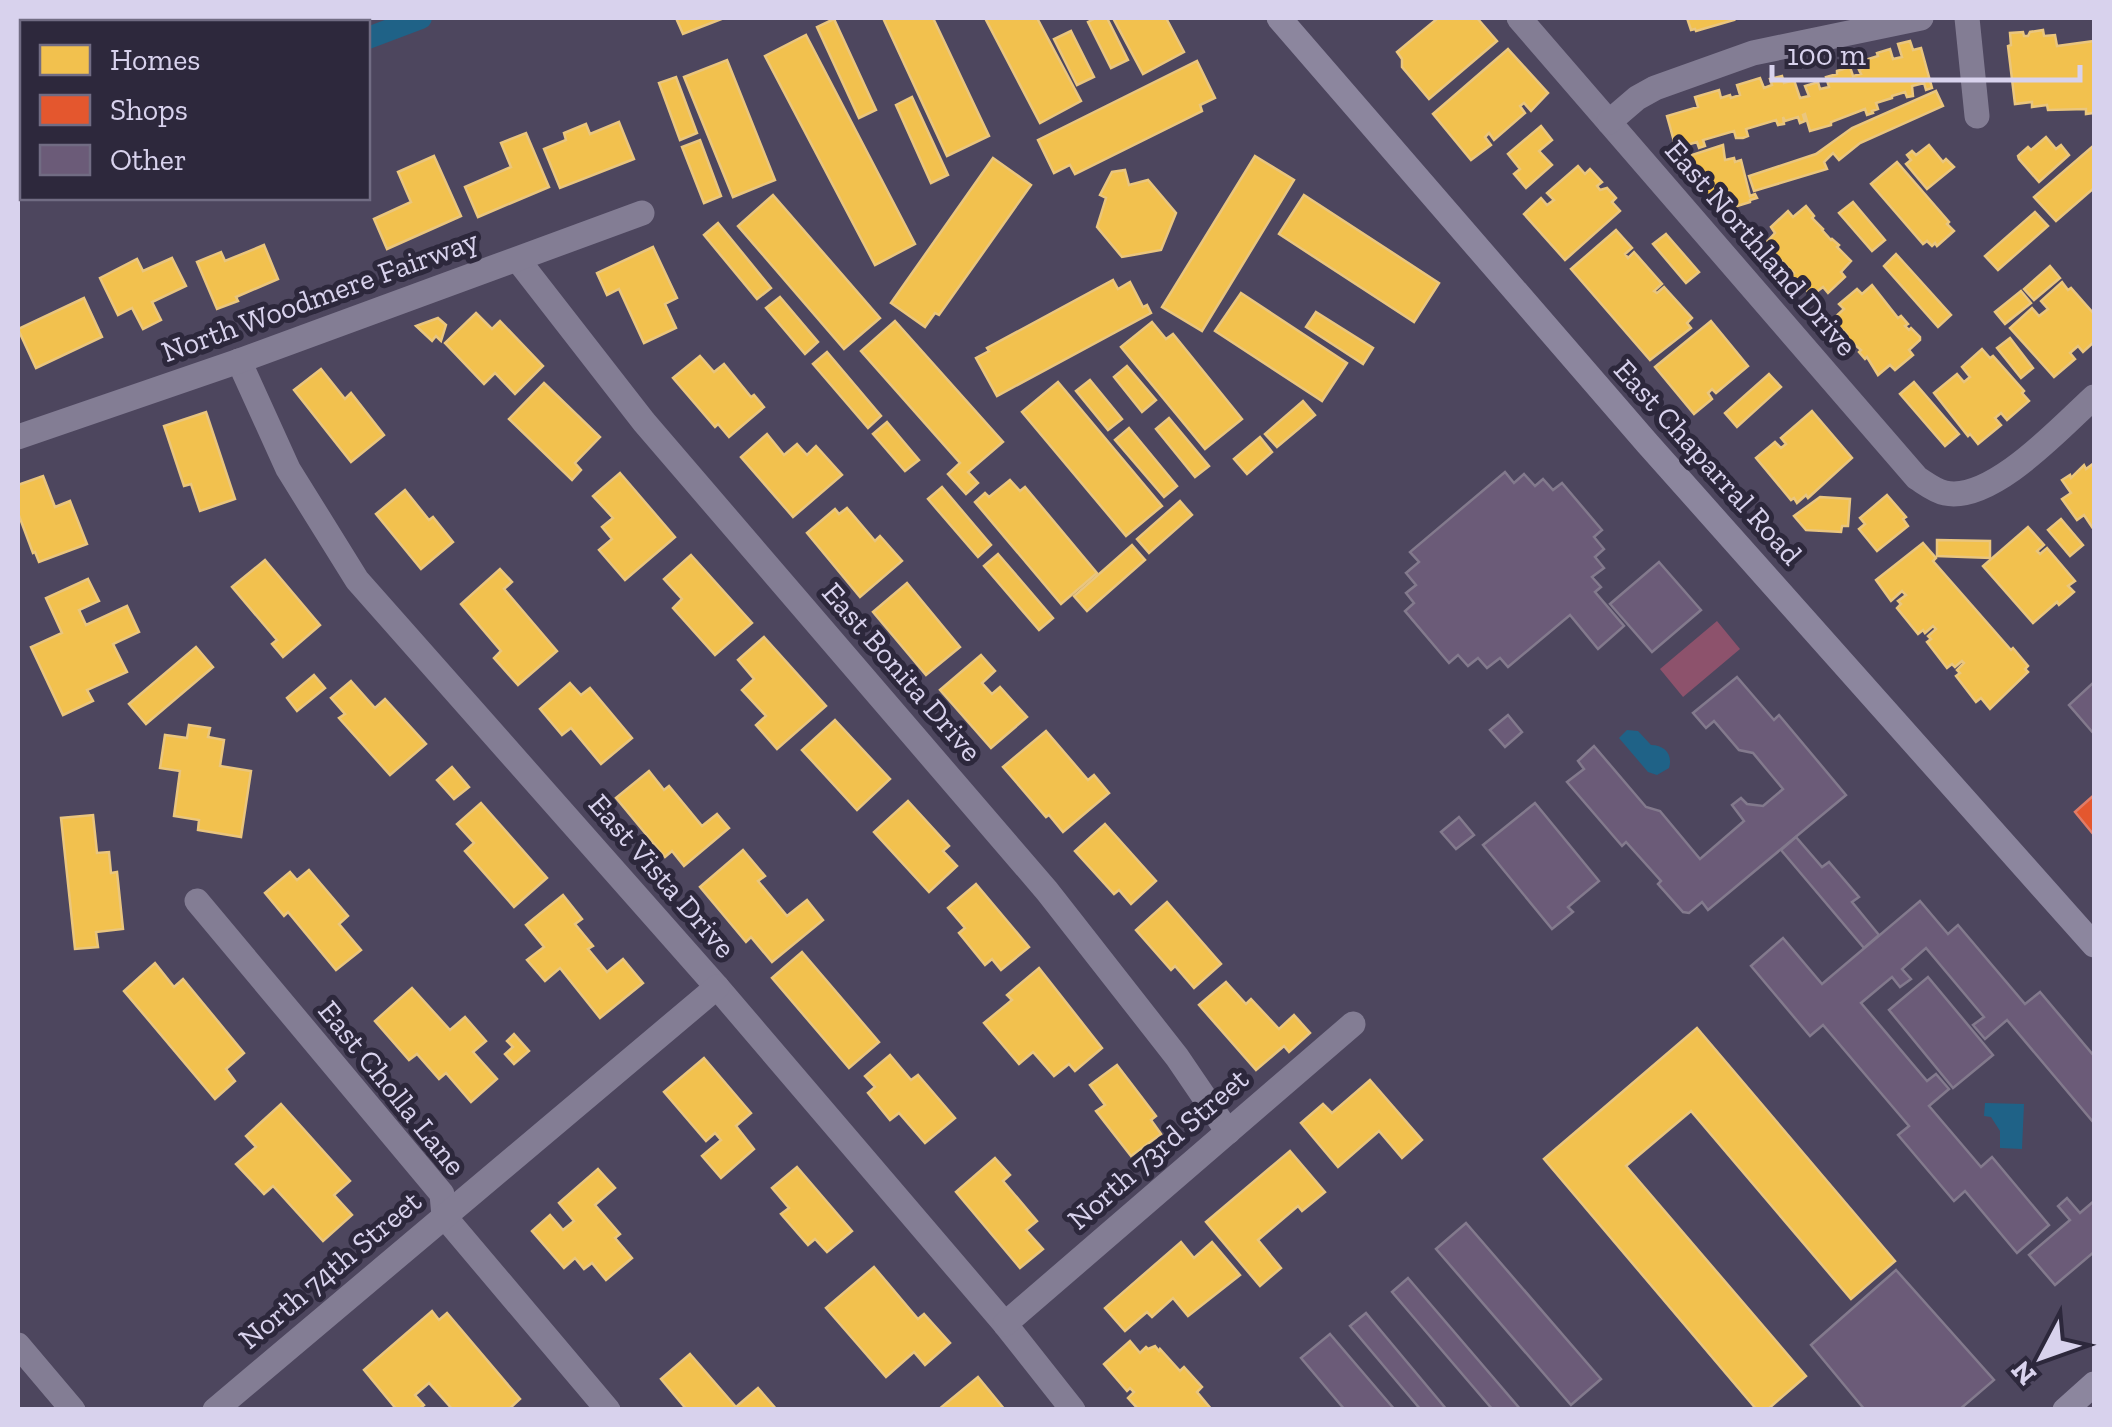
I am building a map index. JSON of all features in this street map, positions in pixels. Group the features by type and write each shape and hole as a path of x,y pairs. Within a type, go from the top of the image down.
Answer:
{"main road":[{"name":"East Chaparral Road","path":"1279,18 1647,443 2094,946"},
{"path":"2065,1410 2094,1384"}],"street":[{"name":"East Northland Drive","path":"1518,18 1917,478 1943,493 1971,493 2004,476 2094,397"},
{"path":"1609,122 1655,88 1760,50 1920,18"},
{"path":"1967,18 1977,116"},
{"name":"North Woodmere Fairway","path":"18,437 239,361 642,213"},
{"name":"East Bonita Drive","path":"518,260 644,422 1048,891 1176,1057 1228,1132"},
{"name":"East Vista Drive","path":"239,361 288,468 358,580 717,988 1005,1324 1073,1410"},
{"name":"East Cholla Lane","path":"197,901 442,1194 444,1216 608,1410"},
{"name":"North 74th Street","path":"216,1410 717,988"},
{"name":"North 73rd Street","path":"1005,1324 1354,1024"},
{"path":"18,1345 73,1410"}],"shaded area":[{"path":"1717,621 1740,649 1683,697 1660,669"}],"water":[{"path":"1627,730 1638,731 1651,745 1664,749 1669,755 1669,768 1657,775 1648,772 1619,738"},
{"path":"1985,1103 2024,1104 2022,1149 2000,1148 2000,1131 1991,1117 1984,1116"}],"building: Homes":[{"path":"676,18 724,18 683,34"},
{"path":"883,18 933,18 989,136 947,156"},
{"path":"985,18 1037,18 1081,101 1040,123"},
{"path":"1107,18 1128,60 1111,68 1088,22"},
{"path":"1113,18 1166,18 1184,52 1143,74"},
{"path":"1438,18 1477,18 1497,41 1429,99 1402,67 1397,52"},
{"path":"1687,18 1734,20 1696,31 1691,30"},
{"path":"834,19 876,110 859,118 817,27"},
{"path":"2043,30 2044,36 2055,35 2057,46 2094,41 2094,113 2086,114 2086,109 2048,110 2047,105 2032,107 2032,102 2015,104 2010,33 2023,32 2028,36"},
{"path":"1071,31 1094,77 1077,85 1054,39"},
{"path":"806,35 915,244 875,265 765,56"},
{"path":"1910,41 1913,50 1921,48 1932,88 1926,90 1924,83 1912,86 1913,96 1907,97 1905,92 1892,96 1876,103 1878,109 1873,113 1867,115 1865,109 1810,131 1805,114 1805,121 1800,123 1798,117 1785,121 1783,117 1784,124 1778,125 1776,120 1746,129 1748,136 1743,138 1736,138 1734,131 1703,140 1705,146 1699,148 1697,142 1683,146 1686,157 1723,145 1725,160 1741,160 1750,196 1755,194 1757,198 1750,202 1718,212 1715,204 1709,205 1705,193 1701,195 1697,182 1705,180 1703,173 1694,176 1691,168 1682,170 1667,116 1698,107 1695,97 1719,90 1721,98 1731,98 1740,95 1737,85 1760,78 1764,88 1772,85 1770,79 1782,76 1784,83 1794,80 1800,98 1809,96 1805,86 1818,82 1820,89 1829,87 1826,77 1850,67 1853,76 1861,74 1859,70 1867,67 1865,60 1890,49 1893,59 1902,57 1898,44"},
{"path":"1508,49 1548,93 1531,111 1524,103 1520,106 1525,113 1494,140 1489,133 1485,137 1491,145 1471,160 1433,114"},
{"path":"727,60 775,180 733,197 684,77"},
{"path":"1197,61 1215,98 1200,105 1202,111 1075,174 1070,165 1054,173 1038,140"},
{"path":"676,77 697,133 680,140 659,83"},
{"path":"1936,91 1943,106 1860,143 1839,160 1833,153 1824,162 1827,169 1754,191 1749,176 1816,154 1852,128"},
{"path":"912,97 948,175 931,183 896,105"},
{"path":"619,122 634,159 560,188 544,149 566,140 564,133 586,124 590,134"},
{"path":"1541,126 1552,140 1539,151 1552,165 1526,188 1514,174 1520,169 1508,154"},
{"path":"526,133 549,187 478,217 465,187 511,167 501,143"},
{"path":"2046,137 2056,149 2061,145 2069,155 2039,182 2018,156"},
{"path":"700,140 721,196 704,203 682,147"},
{"path":"1929,145 1943,162 1946,159 1954,167 1927,189 1906,164 1911,160 1907,155 1912,151 1916,155"},
{"path":"2092,147 2094,188 2056,221 2034,197"},
{"path":"434,156 461,216 387,249 374,219 411,202 398,172"},
{"path":"1255,156 1294,180 1202,331 1162,307"},
{"path":"993,158 1031,185 939,315 935,313 925,327 891,303"},
{"path":"1897,162 1954,231 1937,246 1927,241 1923,244 1871,184"},
{"path":"1578,166 1585,174 1590,169 1602,182 1597,186 1600,190 1607,188 1616,198 1612,202 1620,211 1565,260 1524,214 1541,198 1547,205 1554,200 1547,193"},
{"path":"1125,170 1129,185 1148,180 1176,213 1161,250 1122,257 1097,227 1106,198 1100,195 1112,172"},
{"path":"773,195 880,318 844,349 738,226"},
{"path":"1304,195 1439,283 1414,322 1279,234"},
{"path":"1853,202 1885,240 1872,251 1839,213"},
{"path":"1806,206 1851,261 1841,272 1845,277 1828,293 1823,287 1811,296 1765,244 1775,233 1771,227 1788,211 1793,217"},
{"path":"2035,212 2048,226 1998,270 1985,256"},
{"path":"718,223 771,288 757,299 704,235"},
{"path":"1616,230 1632,248 1625,254 1628,258 1634,252 1662,284 1654,291 1664,287 1692,318 1687,323 1691,328 1650,360 1571,269"},
{"path":"1666,234 1699,272 1686,283 1653,244"},
{"path":"264,245 278,279 217,309 197,262 221,252 225,261"},
{"path":"653,247 677,298 665,304 676,328 644,343 619,289 607,295 597,273"},
{"path":"1896,254 1951,315 1938,327 1884,266"},
{"path":"172,258 186,286 152,302 161,320 143,329 132,308 118,315 100,278 137,259 143,271"},
{"path":"2050,266 2060,278 2034,300 2024,289"},
{"path":"1113,280 1118,289 1130,282 1143,307 1147,305 1151,313 997,396 976,358 989,351 987,348"},
{"path":"2062,282 2094,314 2094,342 2083,352 2078,346 2070,353 2075,359 2054,377 2010,328 2032,308 2039,316 2048,309 2041,301"},
{"path":"1872,285 1898,318 1901,316 1908,324 1905,326 1920,337 1909,350 1913,355 1895,370 1890,365 1878,375 1867,357 1832,320 1844,309 1839,304 1857,289 1862,294"},
{"path":"2021,291 2031,303 2005,324 1995,312"},
{"path":"1241,293 1347,363 1322,401 1215,331"},
{"path":"780,297 818,342 805,354 766,308"},
{"path":"84,298 102,337 36,368 18,329"},
{"path":"1316,312 1373,348 1363,364 1306,327"},
{"path":"476,313 492,329 500,321 543,366 515,394 495,373 484,384 445,343"},
{"path":"438,318 446,325 441,341 436,336 432,341 416,326"},
{"path":"895,321 1003,442 968,472 978,483 966,494 948,474 960,463 861,351"},
{"path":"1711,321 1748,366 1716,393 1712,389 1708,393 1712,399 1694,414 1655,367"},
{"path":"1152,322 1166,339 1173,334 1242,419 1205,449 1121,347"},
{"path":"2010,338 2033,368 2021,378 1997,348"},
{"path":"1982,349 1990,358 1993,356 2029,401 2007,420 2001,413 1995,418 2001,425 1978,444 1934,393 1957,374 1964,382 1970,377 1962,367"},
{"path":"827,352 881,416 868,428 813,364"},
{"path":"700,356 714,372 724,364 764,407 729,437 718,424 715,427 673,378"},
{"path":"1127,366 1156,400 1142,412 1114,377"},
{"path":"321,369 345,399 351,393 384,435 351,462 294,390"},
{"path":"1769,374 1781,387 1737,427 1725,413"},
{"path":"1090,380 1122,419 1108,430 1076,391"},
{"path":"1058,382 1162,506 1126,536 1022,412"},
{"path":"1914,382 1959,434 1945,446 1900,394"},
{"path":"544,383 600,437 575,463 581,470 572,480 509,419"},
{"path":"1303,401 1315,415 1277,447 1265,434"},
{"path":"1812,411 1852,458 1808,498 1806,495 1797,503 1756,458 1775,442 1781,448 1786,444 1781,438"},
{"path":"206,412 235,499 200,511 191,484 184,486 164,426"},
{"path":"1169,418 1209,466 1195,477 1156,429"},
{"path":"887,422 919,460 905,471 873,434"},
{"path":"1129,428 1177,486 1164,497 1115,440"},
{"path":"767,434 784,455 797,444 807,455 816,446 842,475 793,517 741,457"},
{"path":"1260,437 1272,452 1247,474 1234,459"},
{"path":"2094,463 2092,527 2084,515 2077,520 2062,499 2071,493 2062,480"},
{"path":"620,473 675,537 625,580 599,550 612,539 602,527 613,518 593,496"},
{"path":"43,476 55,507 70,501 87,544 39,562 18,513 18,485"},
{"path":"1010,480 1020,491 1025,487 1097,573 1061,604 975,502 985,493 989,497"},
{"path":"942,487 991,545 978,557 928,499"},
{"path":"405,490 453,542 421,569 376,514"},
{"path":"1887,495 1906,517 1903,519 1908,526 1877,551 1859,529 1865,524 1860,518"},
{"path":"1820,497 1850,499 1848,526 1842,526 1841,532 1806,530 1794,516"},
{"path":"1180,501 1192,515 1149,553 1137,539"},
{"path":"847,508 875,541 880,536 902,561 860,597 807,533 835,509 839,514"},
{"path":"2061,519 2083,545 2070,556 2048,530"},
{"path":"2028,527 2044,545 2037,551 2040,554 2047,548 2075,581 2068,586 2074,592 2033,623 1983,566"},
{"path":"1937,540 1990,541 1990,558 1937,556"},
{"path":"1923,543 1936,558 1933,561 2028,666 2028,672 1990,709 1981,698 1976,702 1956,676 1964,663 1947,668 1927,642 1936,629 1933,626 1918,634 1897,608 1901,604 1898,601 1906,595 1902,591 1891,601 1876,580"},
{"path":"1132,545 1145,560 1087,611 1074,596"},
{"path":"998,554 1053,618 1039,630 984,566"},
{"path":"691,555 752,623 715,655 673,608 682,599 664,579"},
{"path":"265,560 320,625 283,657 272,644 277,640 232,587"},
{"path":"500,569 512,582 504,589 557,651 518,685 494,658 501,651 461,604"},
{"path":"88,579 99,601 79,610 86,625 127,606 139,632 113,644 127,672 87,690 93,701 63,715 31,647 62,633 46,598"},
{"path":"907,583 960,647 926,675 873,612"},
{"path":"764,637 826,706 777,749 756,725 766,716 742,690 754,679 738,660"},
{"path":"196,647 213,667 146,724 129,704"},
{"path":"981,655 995,671 982,683 992,694 1000,687 1027,717 991,748 940,690"},
{"path":"314,675 325,688 297,711 287,698"},
{"path":"351,681 375,708 385,699 426,744 390,775 339,718 345,714 331,698"},
{"path":"570,683 581,695 590,688 632,738 601,764 571,728 562,735 540,709"},
{"path":"835,720 890,779 857,810 802,750"},
{"path":"189,725 210,728 208,737 224,740 220,766 251,771 241,837 198,830 199,820 174,816 180,771 160,768 165,735 187,738"},
{"path":"1046,731 1088,780 1094,775 1109,793 1063,832 1003,767"},
{"path":"452,767 469,787 454,799 437,780"},
{"path":"649,771 664,790 669,786 702,826 717,814 729,828 684,866 672,851 665,857 616,798"},
{"path":"908,801 949,846 943,851 957,866 929,892 874,832"},
{"path":"481,803 547,878 514,907 465,851 474,843 457,824"},
{"path":"93,815 97,853 109,852 111,873 117,872 123,929 96,932 98,947 75,949 61,818"},
{"path":"1105,824 1156,881 1131,904 1119,890 1114,894 1075,851"},
{"path":"743,850 765,876 758,881 787,916 807,900 823,920 772,962 751,937 746,942 700,887"},
{"path":"309,870 348,916 339,924 361,950 336,970 288,912 284,916 265,893 290,872 297,880"},
{"path":"976,884 1029,947 1001,970 992,959 985,965 959,933 965,928 948,908"},
{"path":"563,895 582,919 575,924 593,946 588,949 607,972 623,959 643,983 600,1018 560,968 545,981 527,960 544,947 526,925"},
{"path":"1167,902 1221,964 1194,988 1175,966 1171,970 1136,930"},
{"path":"802,952 879,1042 849,1068 772,978"},
{"path":"155,963 174,987 183,979 244,1053 226,1069 235,1081 215,1099 124,991"},
{"path":"1039,968 1102,1048 1075,1071 1069,1064 1054,1076 1033,1052 1019,1064 984,1023 1012,1000 1007,995"},
{"path":"1226,982 1246,1004 1251,999 1279,1029 1294,1015 1310,1033 1289,1052 1284,1046 1256,1070 1199,1005"},
{"path":"412,988 450,1030 465,1017 486,1041 473,1052 497,1079 471,1102 446,1073 439,1079 417,1054 409,1060 375,1021"},
{"path":"1697,1028 1895,1261 1851,1299 1691,1111 1626,1166 1806,1376 1767,1410 1757,1410 1544,1159"},
{"path":"514,1034 529,1051 514,1064 505,1054 513,1047 507,1041"},
{"path":"890,1055 911,1080 918,1075 955,1118 925,1143 899,1113 890,1120 868,1093 875,1087 865,1076"},
{"path":"704,1058 751,1113 736,1126 754,1149 721,1178 702,1156 721,1140 715,1133 706,1141 664,1092"},
{"path":"1117,1065 1156,1116 1151,1120 1161,1134 1131,1156 1096,1111 1105,1105 1090,1085"},
{"path":"1370,1080 1422,1140 1402,1158 1379,1131 1338,1167 1301,1123 1323,1104 1332,1113"},
{"path":"281,1104 350,1181 334,1195 352,1215 323,1241 273,1186 264,1194 236,1164 256,1147 246,1136"},
{"path":"1290,1151 1325,1192 1302,1211 1298,1206 1258,1240 1281,1268 1260,1286 1206,1222"},
{"path":"995,1158 1010,1175 1003,1181 1037,1221 1026,1230 1043,1249 1020,1268 956,1192"},
{"path":"797,1167 852,1231 827,1252 815,1239 808,1245 781,1214 789,1208 772,1188"},
{"path":"598,1169 615,1188 595,1205 620,1234 615,1238 632,1258 606,1280 592,1263 584,1269 575,1258 564,1268 532,1231 550,1215 563,1230 574,1221 559,1203"},
{"path":"1181,1242 1194,1258 1212,1242 1240,1275 1188,1316 1173,1298 1152,1317 1147,1312 1125,1331 1105,1308"},
{"path":"874,1267 918,1319 924,1314 950,1343 925,1365 914,1352 886,1377 826,1308"},
{"path":"432,1311 439,1320 447,1313 520,1399 508,1410 453,1410 429,1383 415,1395 424,1405 418,1410 397,1410 364,1370"},
{"path":"1130,1341 1140,1353 1155,1346 1180,1371 1184,1367 1202,1387 1197,1392 1212,1410 1139,1410 1128,1398 1134,1392 1130,1388 1127,1391 1104,1364"},
{"path":"690,1354 736,1407 758,1388 777,1410 687,1410 661,1379"},
{"path":"978,1377 1005,1410 938,1410"}],"building: Shops":[{"path":"2094,795 2094,835 2075,812"}],"building: Other":[{"path":"1505,472 1514,483 1524,474 1535,486 1543,479 1553,490 1562,483 1602,530 1594,537 1604,549 1595,557 1604,568 1592,577 1601,587 1595,592 1624,626 1598,649 1570,615 1508,667 1500,658 1487,668 1478,658 1468,666 1458,655 1449,663 1405,611 1414,603 1406,593 1416,585 1406,573 1419,562 1410,552"},
{"path":"1659,562 1701,610 1652,652 1610,604"},
{"path":"1737,677 1774,720 1779,715 1846,795 1708,910 1702,902 1689,913 1683,912 1658,884 1661,881 1626,842 1622,846 1567,782 1584,769 1578,761 1594,746 1646,807 1660,811 1700,859 1744,821 1732,805 1741,798 1747,804 1763,806 1783,789 1753,753 1739,750 1714,721 1706,728 1693,713"},
{"path":"2094,682 2094,734 2069,705"},
{"path":"1508,715 1522,732 1505,747 1490,730"},
{"path":"1535,803 1599,881 1568,907 1573,912 1552,929 1483,845"},
{"path":"1459,817 1474,835 1456,849 1441,832"},
{"path":"1796,837 1822,867 1829,862 1859,897 1852,902 1879,935 1864,948 1781,850"},
{"path":"1920,901 1948,934 1958,925 2025,1004 2040,992 2094,1056 2094,1123 2007,1020 1985,1039 1973,1025 1984,1017 1926,948 1902,969 1911,979 1900,987 1892,977 1861,1003 1927,1081 1936,1074 1949,1089 1929,1106 1981,1167 1992,1157 2049,1225 2017,1253 1965,1191 1954,1201 1898,1135 1909,1126 1823,1025 1810,1036 1751,966 1783,938 1822,984"},
{"path":"1928,977 1993,1055 1953,1088 1889,1010"},
{"path":"2067,1198 2080,1213 2094,1201 2094,1252 2055,1285 2029,1255 2070,1220 2058,1206"},
{"path":"1466,1223 1601,1379 1571,1405 1436,1249"},
{"path":"1896,1270 1994,1380 1959,1410 1865,1410 1811,1345"},
{"path":"1408,1278 1521,1410 1493,1410 1392,1292"},
{"path":"1366,1313 1447,1410 1421,1410 1350,1326"},
{"path":"1330,1334 1395,1410 1345,1410 1301,1358"}],"waterway":[{"path":"370,37 421,18"}]}
